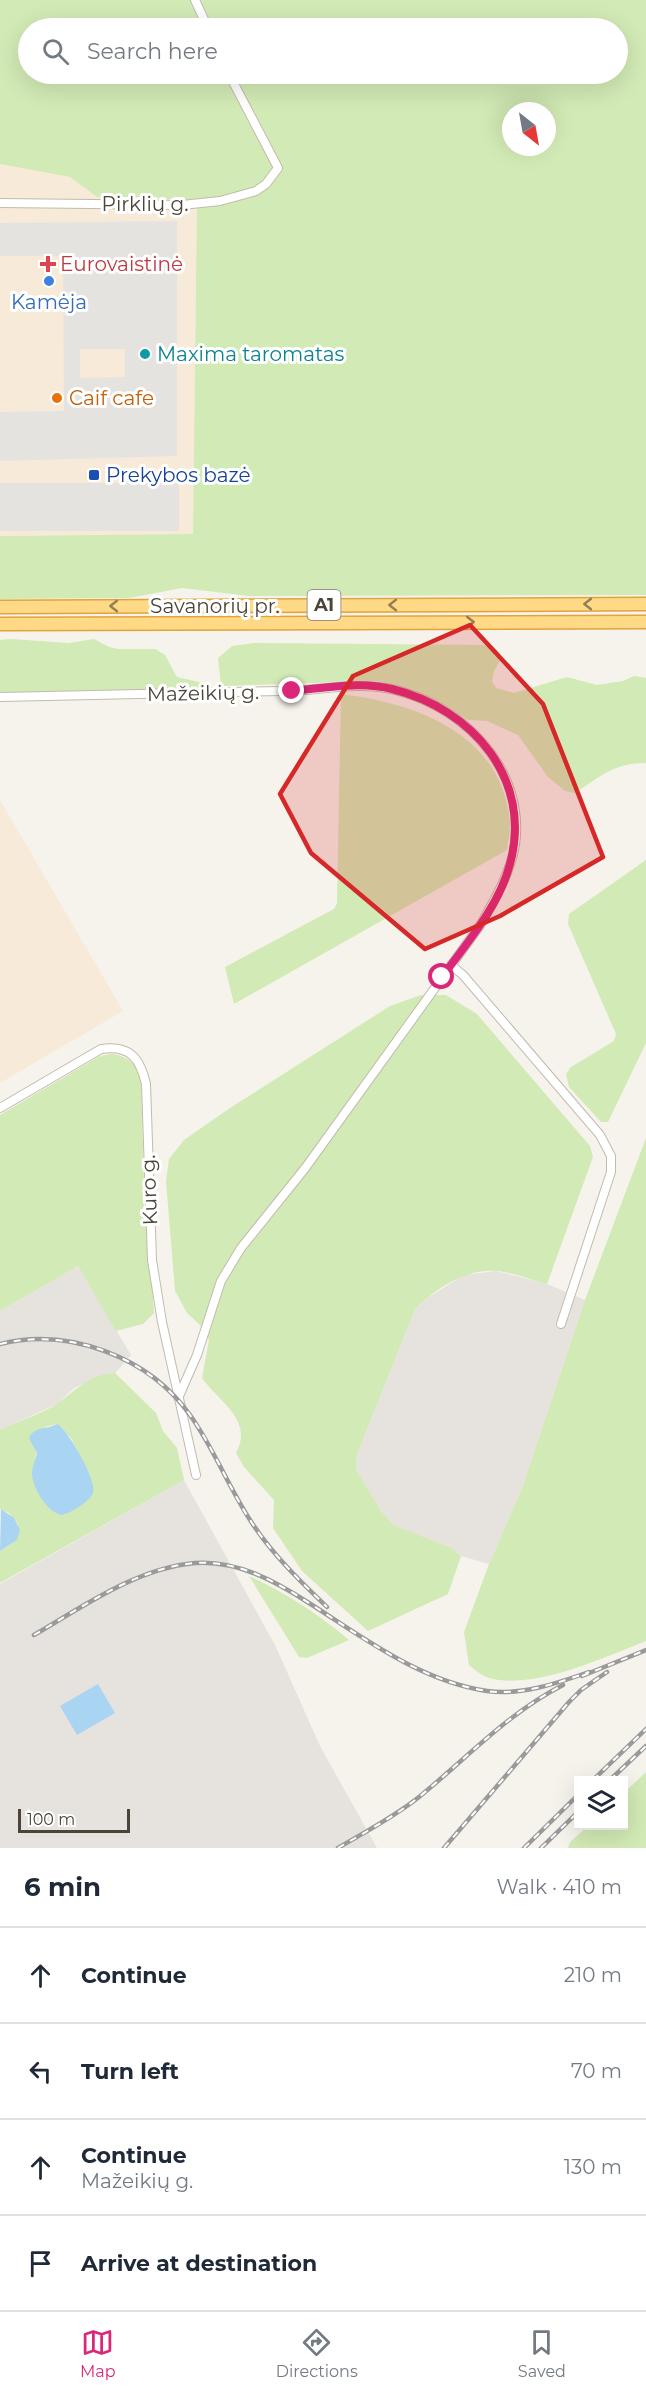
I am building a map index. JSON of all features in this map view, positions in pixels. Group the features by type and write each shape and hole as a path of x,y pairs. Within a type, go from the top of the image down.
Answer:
{"highway":[{"name":"Savanorių pr.","path":"0,607 646,604"},
{"name":"Savanorių pr.","path":"0,624 646,622"}],"street":[{"path":"195,0 203,18"},
{"name":"Pirklių g.","path":"0,203 182,205 220,201 256,191 266,184 278,168 234,84"},
{"name":"Mažeikių g.","path":"0,696 292,691 359,685 392,689 439,708 473,731 496,758 505,776 516,824 515,844 503,885 481,924 452,965 306,1167 242,1248 222,1281 197,1355 179,1396"},
{"path":"452,965 464,975 600,1135 611,1156 611,1172 561,1324"},
{"name":"Kuro g.","path":"0,1108 101,1049 112,1047 123,1050 134,1056 142,1066 146,1084 152,1260 162,1322 196,1475"}],"highlighted area":[{"path":"470,625 543,704 603,857 500,916 425,949 311,853 280,794 353,676"}],"shaded area":[{"path":"0,164 70,177 97,197 197,199 193,534 0,536"},
{"path":"177,221 177,456 0,461 0,412 64,411 63,256 0,256 0,223","holes":["80,349 125,349 125,377 80,378"]},
{"path":"0,483 179,483 179,531 0,531"},
{"path":"0,800 123,1011 0,1083"},
{"path":"78,1266 131,1355 115,1373 106,1374 74,1388 57,1404 0,1430 0,1311"},
{"path":"496,1271 547,1284 585,1300 522,1488 489,1564 461,1556 452,1548 394,1525 381,1511 356,1469 357,1454 415,1309 427,1298 464,1275"},
{"path":"184,1480 276,1647 320,1746 377,1848 0,1848 0,1584"}],"green space":[{"path":"0,0 646,0 646,595 249,596 182,588 129,598 0,599 0,536 193,534 197,200 97,197 70,177 0,164"},
{"path":"94,639 109,647 119,649 155,649 165,655 177,677 203,683 204,689 0,694 0,640 69,643"},
{"path":"254,643 491,645 498,651 500,661 494,671 492,681 496,688 514,693 567,677 597,685 623,681 634,676 646,678 646,763 616,768 575,793 565,791 548,777 518,735 487,721 468,720 446,706 410,690 377,681 221,686 218,658 232,646"},
{"path":"341,694 370,698 426,715 451,728 473,745 491,767 504,792 510,823 507,850 234,1004 225,967 334,909 337,903"},
{"path":"646,860 646,1043 608,1122 601,1122 569,1087 566,1074 571,1067 614,1041 616,1034 568,924 569,914"},
{"path":"421,995 446,995 477,1014 590,1146 593,1157 547,1284 498,1271 475,1273 442,1287 415,1309 357,1454 356,1469 381,1511 394,1525 452,1548 461,1556 448,1594 368,1631 302,1571 273,1528 274,1500 244,1467 236,1453 241,1431 238,1421 202,1378 209,1340 200,1325 187,1313 175,1291 166,1181 169,1159 184,1140 390,1006"},
{"path":"111,1054 122,1056 130,1061 137,1069 141,1079 144,1179 154,1313 143,1324 116,1331 78,1266 0,1311 0,1115 100,1056"},
{"path":"646,1138 646,1641 547,1676 507,1681 489,1678 469,1665 464,1632 489,1564 522,1488 585,1300"},
{"path":"115,1373 156,1413 163,1431 177,1448 184,1480 0,1583 0,1551 13,1543 18,1524 9,1513 0,1509 0,1430 48,1409 95,1377","holes":["57,1424 71,1438 80,1456 32,1473 45,1427"]},
{"path":"249,1576 326,1621 349,1640 307,1658 299,1657"},
{"path":"646,1772 646,1848 568,1848 570,1842 584,1830 628,1830 628,1789"}],"water":[{"path":"57,1424 68,1435 81,1456 93,1487 93,1493 88,1500 75,1510 62,1515 46,1505 35,1486 32,1470 37,1453 29,1438 38,1430"},
{"path":"1,1509 14,1518 20,1530 17,1540 0,1551"},
{"path":"98,1684 115,1713 77,1735 60,1706"}],"railway":[{"path":"0,1344 26,1340 53,1340 80,1344 106,1351 153,1377 190,1415 245,1513 262,1537 289,1569 327,1607"},
{"path":"34,1635 132,1580 173,1566 211,1563 241,1569 269,1580 372,1644 416,1668 462,1686 487,1691 512,1692 552,1684 589,1672"},
{"path":"582,1676 646,1650"},
{"path":"444,1848 569,1702 581,1690 607,1672"},
{"path":"338,1848 409,1804 506,1722 563,1685"},
{"path":"597,1776 646,1729"},
{"path":"614,1776 646,1746"},
{"path":"524,1848 574,1799"},
{"path":"541,1848 574,1816"}],"place":[{"name":"Eurovaistinė","path":"48,264"},
{"name":"Kamėja","path":"49,281"},
{"name":"Maxima taromatas","path":"145,354"},
{"name":"Caif cafe","path":"57,398"},
{"name":"Prekybos bazė","path":"94,475"}],"route":[{"path":"292,691 359,685 392,689 422,700 457,719 473,731 496,758 505,776 516,824 515,844 510,866 503,885 481,924 442,977"}]}
